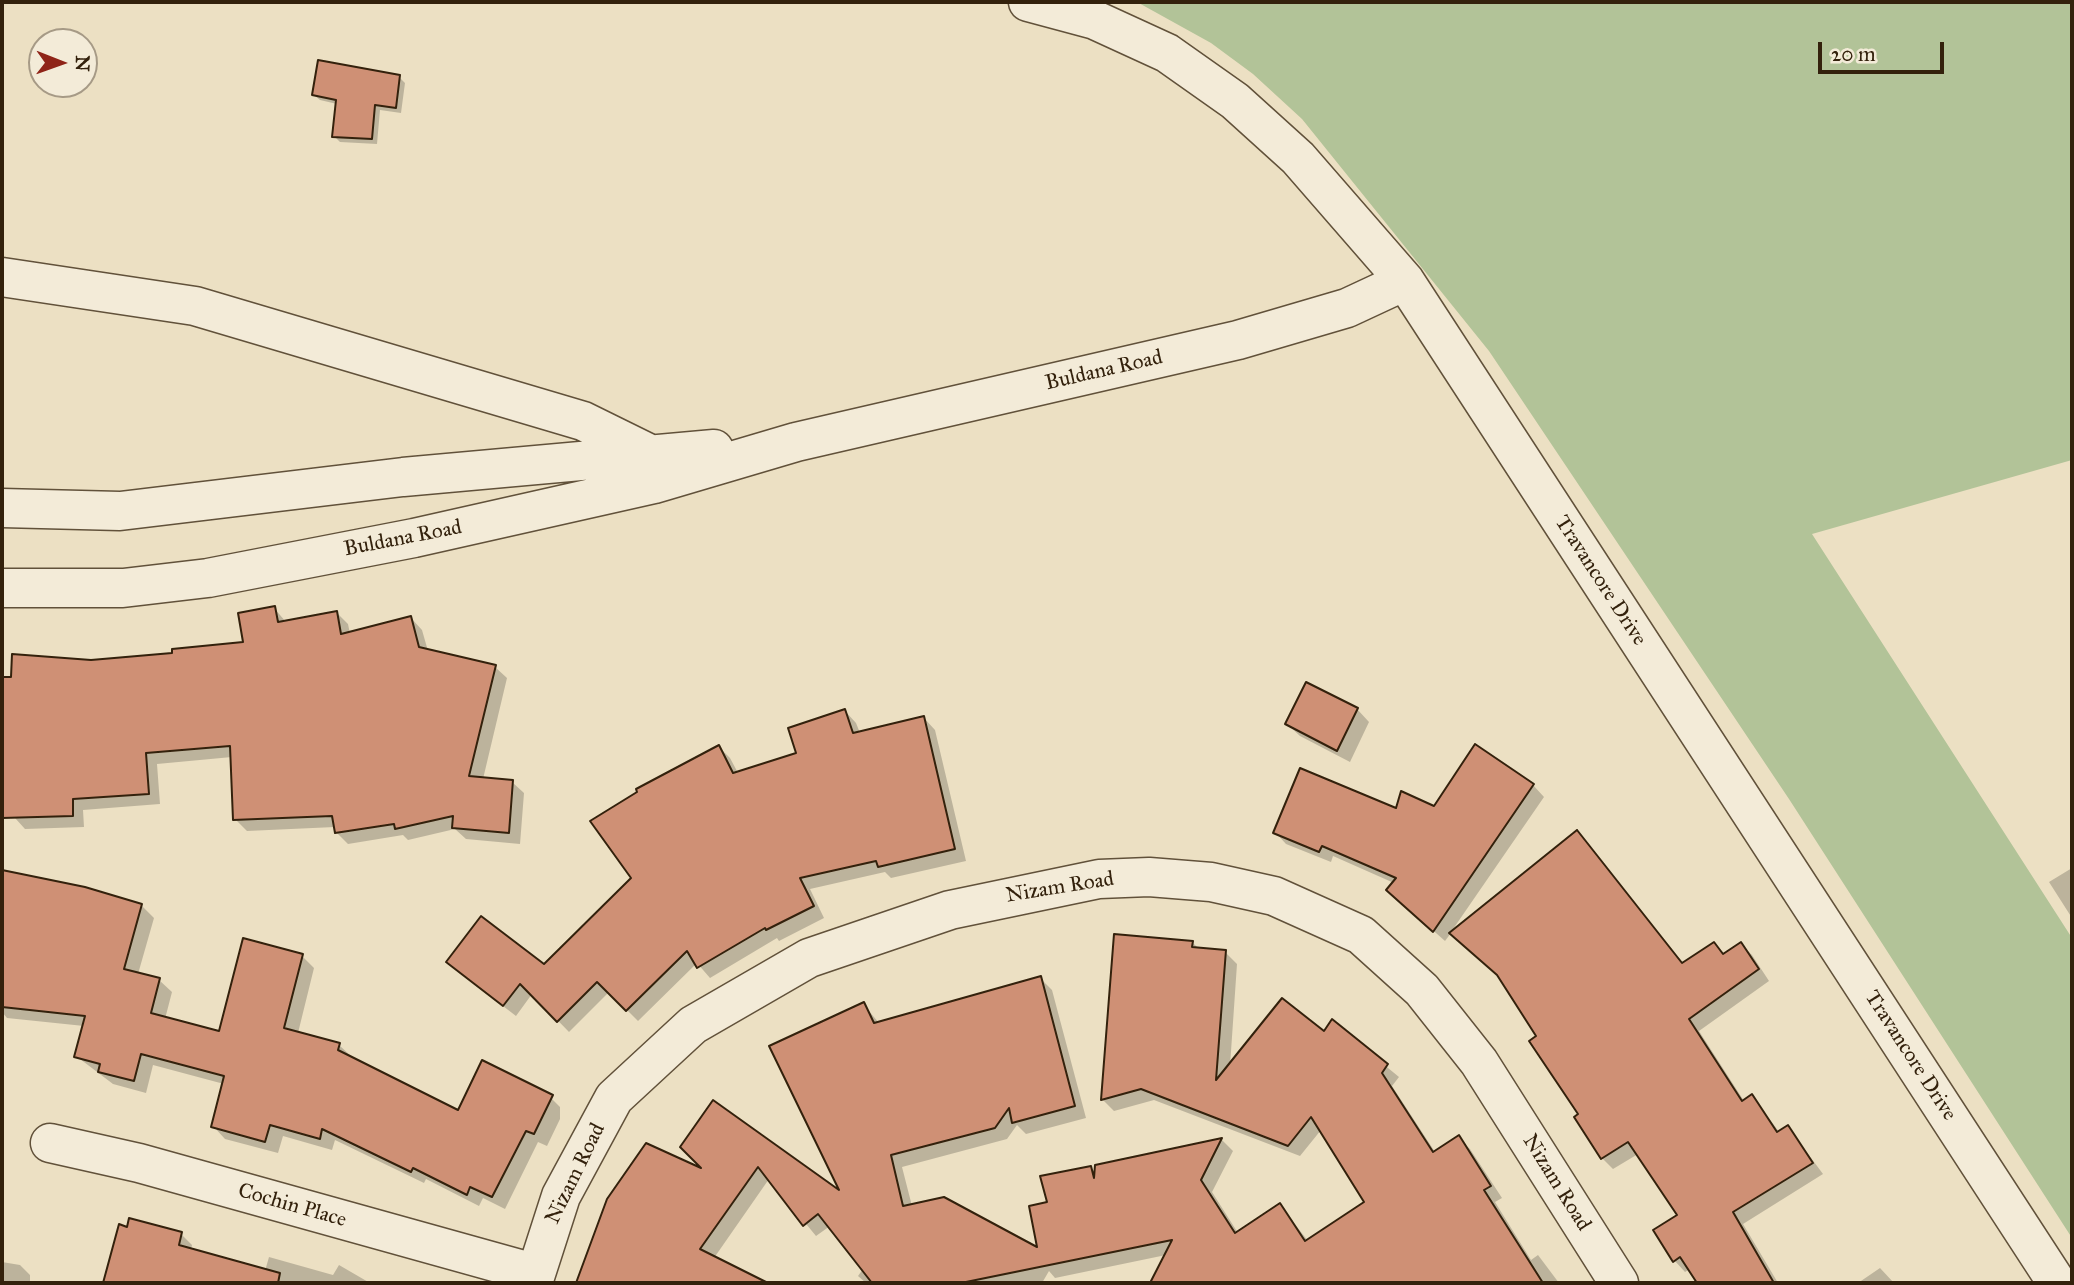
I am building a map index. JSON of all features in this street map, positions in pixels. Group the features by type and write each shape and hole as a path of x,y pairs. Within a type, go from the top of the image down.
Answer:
{"street":[{"name":"Travancore Drive","path":"1028,2 1095,20 1167,53 1236,101 1298,158 1405,281 2057,1283"},
{"path":"2,277 195,306 583,421 652,455"},
{"name":"Buldana Road","path":"2,588 123,588 208,578 414,538 654,484 796,442 1238,340 1347,308 1405,281"},
{"name":"Buldana Road","path":"2,508 120,511 403,477 796,442"},
{"name":"Nizam Road","path":"533,1278 561,1196 614,1098 693,1025 809,958 950,910 1099,878 1149,877 1211,882 1274,895 1361,934 1422,989 1479,1062 1619,1283"},
{"name":"Cochin Place","path":"50,1143 139,1163 533,1278"}],"green space":[{"path":"1137,2 2072,2 2072,460 1812,534 2072,938 2072,1238 1789,799 1489,351 1302,119 1253,74 1211,43"}],"building":[{"path":"318,60 400,75 396,108 375,105 372,139 332,137 336,100 312,95"},
{"path":"275,606 278,622 337,611 341,634 411,616 419,647 496,665 469,776 513,780 509,833 452,828 453,816 395,829 394,824 335,833 332,816 233,820 230,746 146,753 149,794 73,799 73,816 2,818 2,677 11,677 12,654 91,660 172,653 172,649 243,642 238,613"},
{"path":"1306,682 1358,708 1337,751 1285,724"},
{"path":"845,709 853,733 924,716 955,849 878,867 876,861 800,878 814,906 766,930 765,928 697,968 687,951 626,1011 597,982 557,1022 520,984 503,1006 446,962 481,916 544,964 631,878 590,821 637,792 636,789 719,745 733,773 796,753 788,728"},
{"path":"1475,744 1534,784 1433,932 1386,890 1396,878 1322,846 1319,852 1273,833 1300,768 1396,808 1401,791 1434,806"},
{"path":"1577,830 1682,963 1714,942 1723,954 1741,942 1759,969 1689,1019 1742,1101 1752,1094 1777,1132 1788,1125 1813,1163 1733,1212 1774,1283 1697,1283 1680,1257 1673,1262 1653,1230 1677,1215 1628,1142 1601,1159 1574,1117 1578,1114 1529,1041 1536,1036 1497,975 1449,933"},
{"path":"2,870 85,887 142,904 124,969 160,978 151,1013 219,1031 243,938 303,954 284,1028 340,1043 338,1050 458,1110 482,1060 553,1095 534,1134 526,1131 492,1197 470,1187 467,1195 413,1168 411,1172 322,1129 320,1139 270,1125 265,1142 211,1127 224,1076 141,1054 134,1081 98,1072 100,1064 74,1057 85,1016 2,1007"},
{"path":"1114,934 1193,941 1192,947 1226,950 1216,1080 1282,998 1324,1031 1332,1019 1388,1064 1382,1073 1433,1152 1459,1135 1491,1186 1484,1190 1543,1283 1150,1283 1172,1240 961,1283 872,1283 818,1214 803,1226 758,1167 700,1249 768,1283 576,1283 607,1199 646,1143 701,1168 680,1147 713,1100 839,1190 769,1046 864,1002 874,1023 1041,976 1075,1106 1012,1123 1009,1108 995,1128 891,1155 903,1206 944,1197 1037,1247 1029,1206 1047,1202 1040,1176 1091,1166 1094,1178 1095,1165 1222,1138 1201,1180 1235,1233 1280,1203 1305,1241 1364,1202 1311,1117 1288,1146 1141,1089 1101,1100"},
{"path":"129,1218 182,1232 179,1245 280,1273 278,1283 103,1283 119,1224 127,1227"}]}
